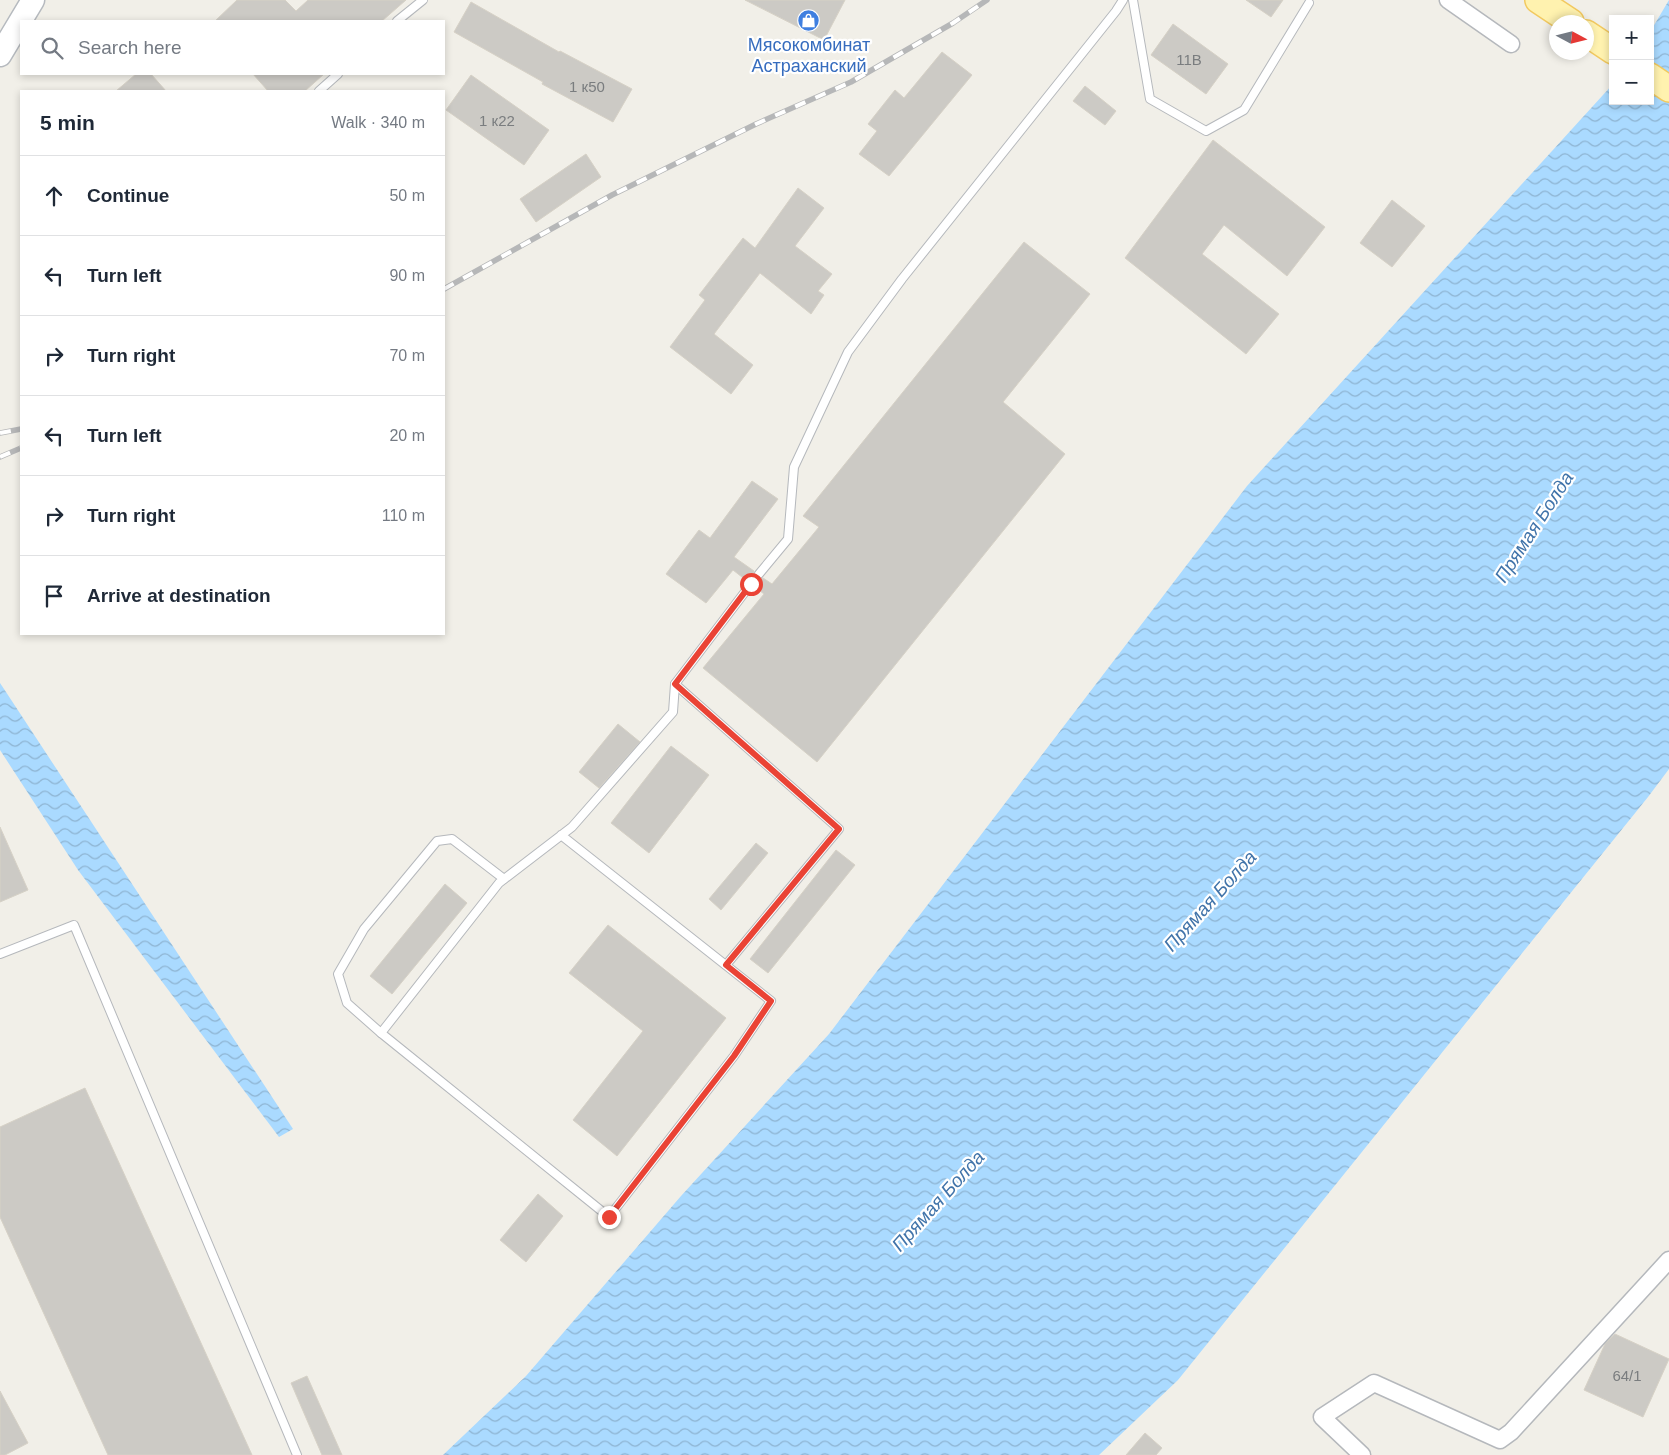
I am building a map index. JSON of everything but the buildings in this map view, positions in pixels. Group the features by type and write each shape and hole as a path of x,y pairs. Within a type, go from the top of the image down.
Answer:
{"main road":[{"path":"2,47 33,0"},
{"path":"1538,0 1560,15"},
{"path":"1594,38 1609,48"},
{"path":"1654,79 1669,89"}],"street":[{"path":"1448,0 1511,44"},
{"path":"1362,1455 1322,1417 1374,1383 1500,1440 1511,1432 1666,1268"}],"lane":[{"path":"398,20 423,0"},
{"path":"758,574 788,539 794,467 848,352 902,279 1123,0"},
{"path":"1133,0 1150,99 1206,131 1244,110 1309,3"},
{"path":"320,90 337,75"},
{"path":"381,1033 499,883 572,827 673,712 675,684 751,584"},
{"path":"675,684 839,829 726,965"},
{"path":"504,879 452,839 437,841 364,929 338,974 347,1003 381,1033 609,1217 734,1056 771,1001 561,835"},
{"path":"0,954 74,924 297,1455"}],"water":[{"name":"Прямая Болда","path":"1669,0 1669,769 1178,1380 1099,1455 443,1455 526,1376 681,1196 829,1034 1247,486 1609,88 1609,105 1654,105 1654,25"},
{"path":"0,683 293,1129 279,1137 78,870 0,750"}],"railway":[{"path":"445,288 612,195 756,124 851,82 953,23 987,0"},
{"path":"0,433 20,429"},
{"path":"0,457 20,448"}],"place":[{"name":"Мясокомбинат Астраханский","path":"809,20"}],"route":[{"path":"609,1217 734,1056 771,1001 726,965 839,829 675,684 751,584"}]}
